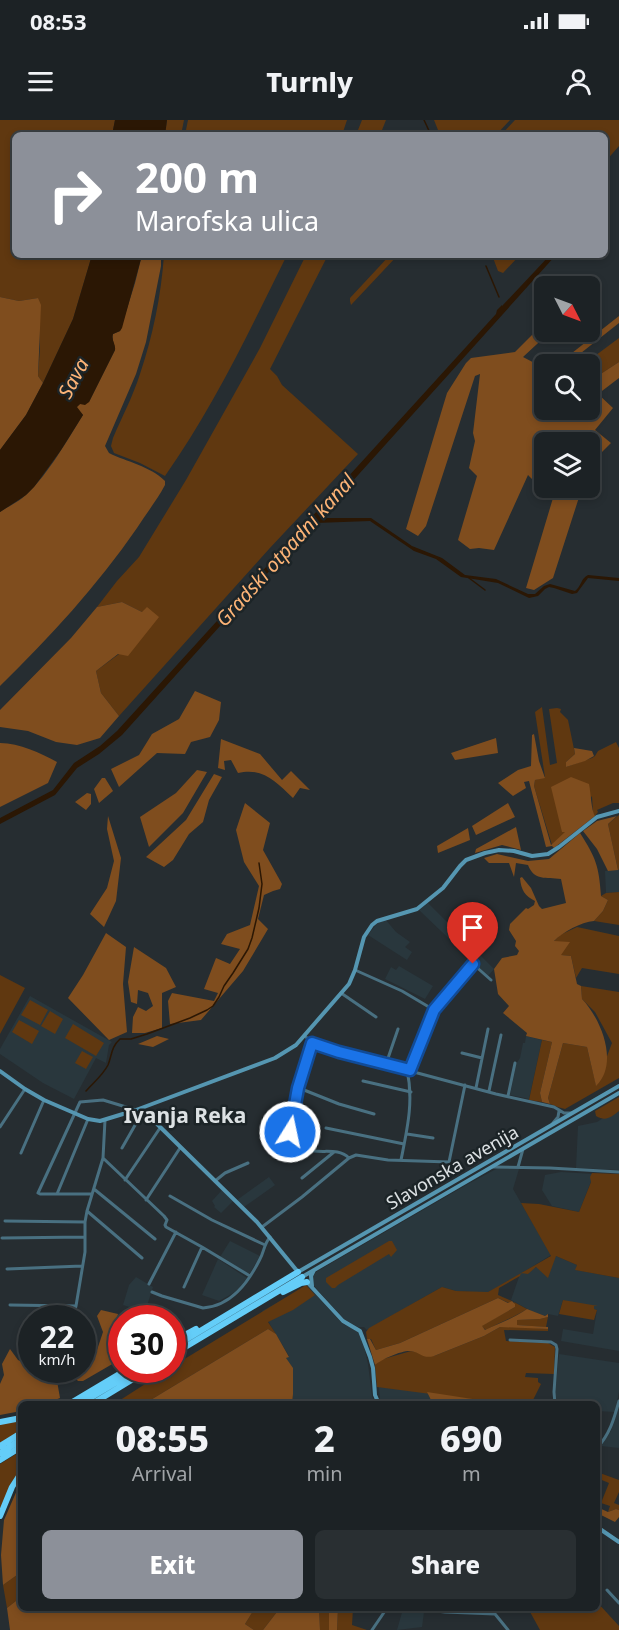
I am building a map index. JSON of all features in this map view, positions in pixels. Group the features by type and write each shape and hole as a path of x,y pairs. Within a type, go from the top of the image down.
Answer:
{"highway":[{"path":"186,1346 274,1293 284,1292 305,1279"},
{"path":"186,1340 219,1320 305,1279"},
{"path":"186,1335 212,1321 219,1320"},
{"path":"80,1400 108,1382"},
{"path":"80,1400 112,1383"},
{"path":"97,1401 127,1383"},
{"path":"0,1422 18,1419"},
{"path":"0,1446 18,1435"},
{"path":"0,1453 18,1442"},
{"path":"0,1460 18,1449"},
{"path":"0,1516 18,1478"}],"main road":[{"path":"0,1071 44,1100 88,1119 105,1120 275,1058 288,1051 305,1035 348,984 355,970 364,937 375,922 388,916 417,909 443,888 466,860 500,850 535,856 548,854 597,817 619,811"},
{"name":"Slavonska avenija","path":"305,1279 550,1126 619,1086"},
{"name":"Slavonska avenija","path":"305,1279 314,1269 619,1093"},
{"path":"136,1110 160,1128 262,1227 343,1321 360,1331 373,1368 376,1401"},
{"path":"305,1279 311,1276 314,1269"},
{"path":"600,1529 619,1542"}],"street":[{"path":"401,1160 411,1092 409,1070 434,1010 473,964 490,980"},
{"path":"355,970 402,991 434,1010"},
{"path":"341,993 376,1017"},
{"path":"386,1064 398,1029"},
{"path":"476,1088 488,1029"},
{"path":"305,1035 312,1043 554,1107 564,1113 573,1113"},
{"path":"489,1091 501,1035"},
{"path":"312,1043 298,1088 290,1132 291,1140 308,1150 336,1151 344,1153 349,1158"},
{"path":"462,1053 483,1058"},
{"path":"508,1096 515,1063"},
{"path":"363,1081 411,1092"},
{"path":"262,1227 349,1158 356,1155 449,1162 465,1085"},
{"path":"298,1088 339,1104 374,1113"},
{"path":"0,1127 25,1089"},
{"path":"21,1153 44,1100"},
{"path":"92,1194 38,1193 80,1102 103,1100 136,1110"},
{"path":"550,1126 558,1117 559,1111"},
{"path":"122,1148 142,1113"},
{"path":"57,1194 88,1119"},
{"path":"76,1305 85,1252 87,1211 103,1158 105,1120"},
{"path":"125,1180 160,1128"},
{"path":"327,1128 405,1144"},
{"path":"406,1134 433,1138"},
{"path":"146,1200 180,1148"},
{"path":"518,1167 523,1149"},
{"path":"302,1178 336,1151"},
{"path":"103,1158 167,1220 166,1227 250,1276"},
{"path":"215,1181 225,1173 248,1163"},
{"path":"492,1167 619,1172"},
{"path":"94,1189 155,1239"},
{"path":"170,1196 212,1220 265,1245"},
{"path":"87,1211 142,1258"},
{"path":"5,1221 86,1222"},
{"path":"149,1284 176,1232"},
{"path":"2,1239 85,1237"},
{"path":"152,1292 172,1300 206,1308 220,1303 237,1294 260,1260 270,1237"},
{"path":"184,1287 202,1247"},
{"path":"7,1269 82,1266"},
{"path":"10,1305 18,1305"},
{"path":"510,1340 550,1342 557,1346 555,1401"},
{"path":"600,1444 612,1426 619,1401"},
{"path":"607,1590 619,1603"},
{"path":"372,1630 385,1611"},
{"path":"436,1611 495,1614"},
{"path":"494,1611 508,1630"}],"shaded area":[{"path":"0,120 115,120 113,132 12,132 12,258 91,258 73,319 43,383 38,376 40,348 38,298 19,301 0,297"},
{"path":"167,120 184,120 182,132 165,132"},
{"path":"188,120 347,120 343,132 186,132"},
{"path":"362,120 386,120 381,132 357,132"},
{"path":"434,120 510,120 499,132 439,132"},
{"path":"515,120 619,120 619,146 608,159 608,132 504,132"},
{"path":"141,258 161,258 146,342 136,374 105,446 109,453 159,476 165,481 165,485 122,549 89,591 55,630 0,686 0,512 28,493 43,476 83,415 76,407 89,402 115,350 113,334 120,331"},
{"path":"164,258 286,258 215,396 165,476 114,453 111,446 131,398 149,345"},
{"path":"305,258 326,258 270,369 282,385 358,454 119,716 101,693 96,671 119,654 142,612 122,602 97,607 139,557 186,480 260,348"},
{"path":"387,258 395,258 351,305 350,298"},
{"path":"493,258 517,258 503,273 498,271"},
{"path":"0,297 19,301 38,298 41,305 38,376 43,383 26,415 0,450"},
{"path":"619,316 619,323 600,338 600,331"},
{"path":"534,333 534,342 539,342 523,357 534,363 534,420 600,420 600,396 613,408 595,430 597,432 534,432 534,490 533,480 528,475 494,550 470,549 458,540 477,476 469,468 475,441 473,433 480,374 475,376 426,526 418,536 406,529 447,393 471,358 515,352"},
{"path":"619,338 619,362 600,374 600,354 597,354"},
{"path":"586,342 595,342 580,354 571,354"},
{"path":"619,362 619,378 600,392 600,374"},
{"path":"600,434 611,443 600,454"},
{"path":"553,498 579,498 553,578 534,590 526,588"},
{"path":"122,602 142,612 147,607 159,617 128,656 118,654 96,671 101,693 119,716 100,738 77,745 56,742 28,731 0,727 0,710 71,638 97,607"},
{"path":"195,691 221,702 219,720 210,737 191,742 185,754 157,753 119,787 111,769 139,755 152,734 179,719"},
{"path":"542,707 550,765 557,763 549,709 561,709 560,712 568,720 575,754 566,762 566,767 592,758 598,751 616,742 619,748 619,803 613,803 597,810 595,816 592,796 566,832 552,845 534,786 535,780 545,777 535,712"},
{"path":"534,734 545,778 535,780 534,786 551,845 565,832 562,832 551,787 571,777 589,784 595,816 554,848 546,847 529,781 524,782 526,788 513,796 498,783 518,770 531,766 532,735"},
{"path":"496,738 498,753 455,760 451,753"},
{"path":"221,739 260,754 282,780 291,771 310,790 300,788 293,798 269,777 255,772 238,773 231,760 224,761 225,770 218,768"},
{"path":"0,743 37,752 57,762 48,783 0,807"},
{"path":"574,748 592,751 594,756 566,767 566,762 575,754"},
{"path":"197,770 207,772 183,813 149,847 140,817 176,793"},
{"path":"214,774 222,777 209,800 203,822 189,834 173,860 164,867 146,857 186,820"},
{"path":"102,778 105,778 113,791 99,803 94,789"},
{"path":"87,793 91,794 91,804 86,810 75,802"},
{"path":"245,803 270,823 263,850 282,884 280,889 264,895 258,919 268,929 243,971 201,1020 170,1024 168,1001 172,993 214,1001 218,993 204,989 216,958 230,964 240,949 221,944 227,934 250,925 259,886 244,862 236,830"},
{"path":"508,803 515,817 476,835 472,826"},
{"path":"619,815 619,869 618,870 608,824"},
{"path":"108,816 121,858 116,901 104,927 90,914 107,888 114,861 107,829"},
{"path":"617,816 608,824 618,870 608,871 597,849 583,831 597,821"},
{"path":"516,827 521,850 502,845 475,853 476,849"},
{"path":"468,828 470,840 438,853 437,846"},
{"path":"580,833 596,863 601,896 608,900 603,911 594,921 572,928 554,941 570,942 561,955 571,956 577,984 581,986 582,999 596,1018 601,1030 607,1054 606,1066 603,1077 596,1086 587,1047 563,1043 548,1098 550,1104 542,1102 540,1093 552,1042 526,1036 527,1033 503,1013 509,1006 498,994 494,969 502,958 517,955 519,951 509,930 510,924 526,908 534,905 535,901 526,895 520,878 522,877 531,888 542,909 566,903 561,879 537,876 528,865 516,863 514,877 509,863 489,863 484,858 497,854 528,861 549,859"},
{"path":"619,869 619,892 606,893 605,871"},
{"path":"619,892 619,925 594,921 603,911 608,900 601,896 606,893"},
{"path":"428,903 494,969 488,976 419,910"},
{"path":"385,919 396,932 410,942 405,947 412,952 407,960 368,935 378,922"},
{"path":"577,927 619,936 619,974 582,968 576,978 571,956 560,955 553,942 560,935"},
{"path":"106,933 126,947 123,984 127,1032 109,1040 68,998"},
{"path":"134,947 166,968 176,987 162,993 162,1028 145,1033 132,1033 133,1017 138,1007 146,1011 153,1006 148,993 138,990 137,1004 131,1002 128,982"},
{"path":"399,966 433,986 425,999 385,979 391,967 396,970"},
{"path":"0,975 25,988 0,1034"},
{"path":"581,986 619,992 619,1078 565,1109 550,1104 548,1098 563,1043 587,1047 596,1085 612,1043 595,1012 582,999"},
{"path":"30,996 112,1042 109,1045 106,1063 96,1058 74,1099 43,1083 0,1054 0,1049"},
{"path":"30,1000 48,1010 40,1025 21,1015"},
{"path":"50,1011 63,1019 55,1034 41,1026"},
{"path":"19,1020 39,1031 32,1044 12,1032"},
{"path":"73,1024 104,1043 96,1056 65,1038"},
{"path":"157,1036 169,1039 153,1047 138,1044"},
{"path":"526,1036 542,1040 529,1099 510,1095 516,1064"},
{"path":"542,1040 552,1042 540,1093 542,1102 529,1100"},
{"path":"82,1051 93,1057 86,1069 75,1063"},
{"path":"619,1097 619,1111 606,1119 596,1116 595,1111"},
{"path":"619,1108 619,1170 576,1168 578,1126 597,1122"},
{"path":"500,1167 519,1169 513,1189 551,1255 522,1273 556,1256 577,1265 576,1270 619,1278 619,1351 561,1341 563,1329 593,1334 597,1310 563,1300 558,1316 548,1314 545,1316 531,1311 511,1300 520,1274 487,1293 456,1291 442,1287 367,1330 345,1320 314,1286 312,1278 316,1272"},
{"path":"561,1172 594,1174 579,1212 552,1206 542,1190 545,1175"},
{"path":"592,1173 619,1174 619,1278 575,1270 577,1265 556,1256 548,1278 536,1267 528,1274 521,1273 551,1256 521,1203 579,1212 591,1182"},
{"path":"269,1177 275,1185 244,1207 237,1200"},
{"path":"222,1190 233,1201 221,1213 214,1207 212,1201"},
{"path":"230,1241 260,1256 250,1273 248,1274 220,1257"},
{"path":"392,1241 397,1250 391,1257 389,1254 335,1288 326,1282 326,1278"},
{"path":"218,1259 247,1278 237,1291 219,1301 202,1295"},
{"path":"521,1273 520,1276 499,1288 498,1295 512,1301 509,1303 498,1298 400,1343 376,1350 371,1339 367,1339 366,1332 369,1328 442,1287 456,1291 488,1292"},
{"path":"136,1277 153,1287 147,1305 123,1305 129,1285"},
{"path":"306,1285 315,1295 293,1310 268,1322 276,1334 268,1329 186,1379 186,1358"},
{"path":"308,1286 339,1320 361,1333 374,1401 292,1401 286,1358 289,1356 262,1311"},
{"path":"498,1298 508,1303 512,1301 515,1307 482,1326 485,1330 527,1309 545,1316 548,1314 548,1317 517,1320 517,1325 548,1327 548,1329 500,1327 484,1336 434,1356 427,1357 407,1351 392,1355 375,1365 367,1339 370,1339 376,1350 400,1343"},
{"path":"563,1300 598,1306 594,1306 597,1310 594,1320 559,1314"},
{"path":"514,1302 527,1309 486,1330 481,1326 515,1307"},
{"path":"101,1310 108,1312 108,1367 96,1373 96,1353 103,1332 97,1316"},
{"path":"548,1317 546,1327 517,1325 516,1320 540,1319"},
{"path":"500,1327 548,1329 548,1331 504,1330 506,1341 548,1343 555,1347 554,1374 526,1373 525,1377 538,1378 541,1384 532,1401 484,1401 377,1387 375,1365 380,1360 411,1351 434,1356 484,1336"},
{"path":"268,1329 276,1334 293,1368 292,1401 149,1401 179,1383 186,1383 186,1379"},
{"path":"10,1349 18,1360 18,1383 57,1383 60,1398 52,1401 18,1401 18,1412 0,1415 0,1384 4,1375 2,1364"},
{"path":"559,1354 619,1363 619,1392 615,1412 600,1411 600,1401 556,1401"},
{"path":"147,1383 179,1383 149,1401 119,1401"},
{"path":"379,1387 427,1392 432,1401 381,1401"},
{"path":"427,1392 486,1401 432,1401"},
{"path":"619,1407 619,1448 601,1446 611,1431"},
{"path":"18,1420 18,1433 0,1444 0,1423"},
{"path":"18,1453 18,1474 0,1511 0,1464"},
{"path":"600,1473 619,1480 619,1492 614,1503 619,1505 619,1510 608,1512 610,1506 601,1503 609,1483 600,1479"},
{"path":"18,1488 18,1573 3,1585 1,1555 4,1520"},
{"path":"600,1508 608,1512 619,1510 619,1517 615,1522 600,1514"},
{"path":"18,1573 18,1599 7,1608 3,1585"},
{"path":"18,1599 18,1611 253,1611 245,1624 254,1630 10,1630 7,1608"},
{"path":"600,1605 619,1626 619,1630 540,1630 530,1611 560,1611 562,1613 564,1611 600,1611"},
{"path":"253,1611 278,1611 263,1630 254,1630 245,1624"},
{"path":"278,1611 319,1611 320,1630 263,1630"},
{"path":"319,1611 329,1611 329,1630 320,1630"},
{"path":"329,1611 338,1611 337,1630 329,1630"},
{"path":"338,1611 353,1611 352,1625 367,1630 337,1630"},
{"path":"402,1611 424,1612 422,1627 397,1630"}],"water":[{"path":"115,120 167,120 165,132 113,132"},
{"name":"Sava","path":"91,258 141,258 122,328 113,334 115,350 89,402 77,407 83,415 34,487 0,512 0,450 26,415 73,319"},
{"name":"Gradski otpadni kanal","path":"547,258 553,258 537,276 534,276 534,279 323,514 327,518 371,518 412,546 442,558 465,575 496,579 528,594 535,594 550,584 575,591 588,575 619,578 619,581 588,578 577,593 572,594 549,587 538,596 529,598 498,583 461,577 436,559 414,551 370,521 316,523 309,527 122,735 77,768 55,795 0,824 0,818 53,790 74,763 100,746 117,731"}],"waterway":[{"path":"424,120 430,132"},
{"path":"486,266 499,297"},
{"path":"469,578 485,590"},
{"path":"86,1091 106,1069 113,1048 120,1039 131,1039 147,1034 190,1018 213,1006 248,949 252,938 262,884 259,863"}],"district":[{"name":"Ivanja Reka","path":"185,1115"}],"route":[{"path":"290,1132 298,1088 312,1043 410,1070 434,1010 473,964"}]}
